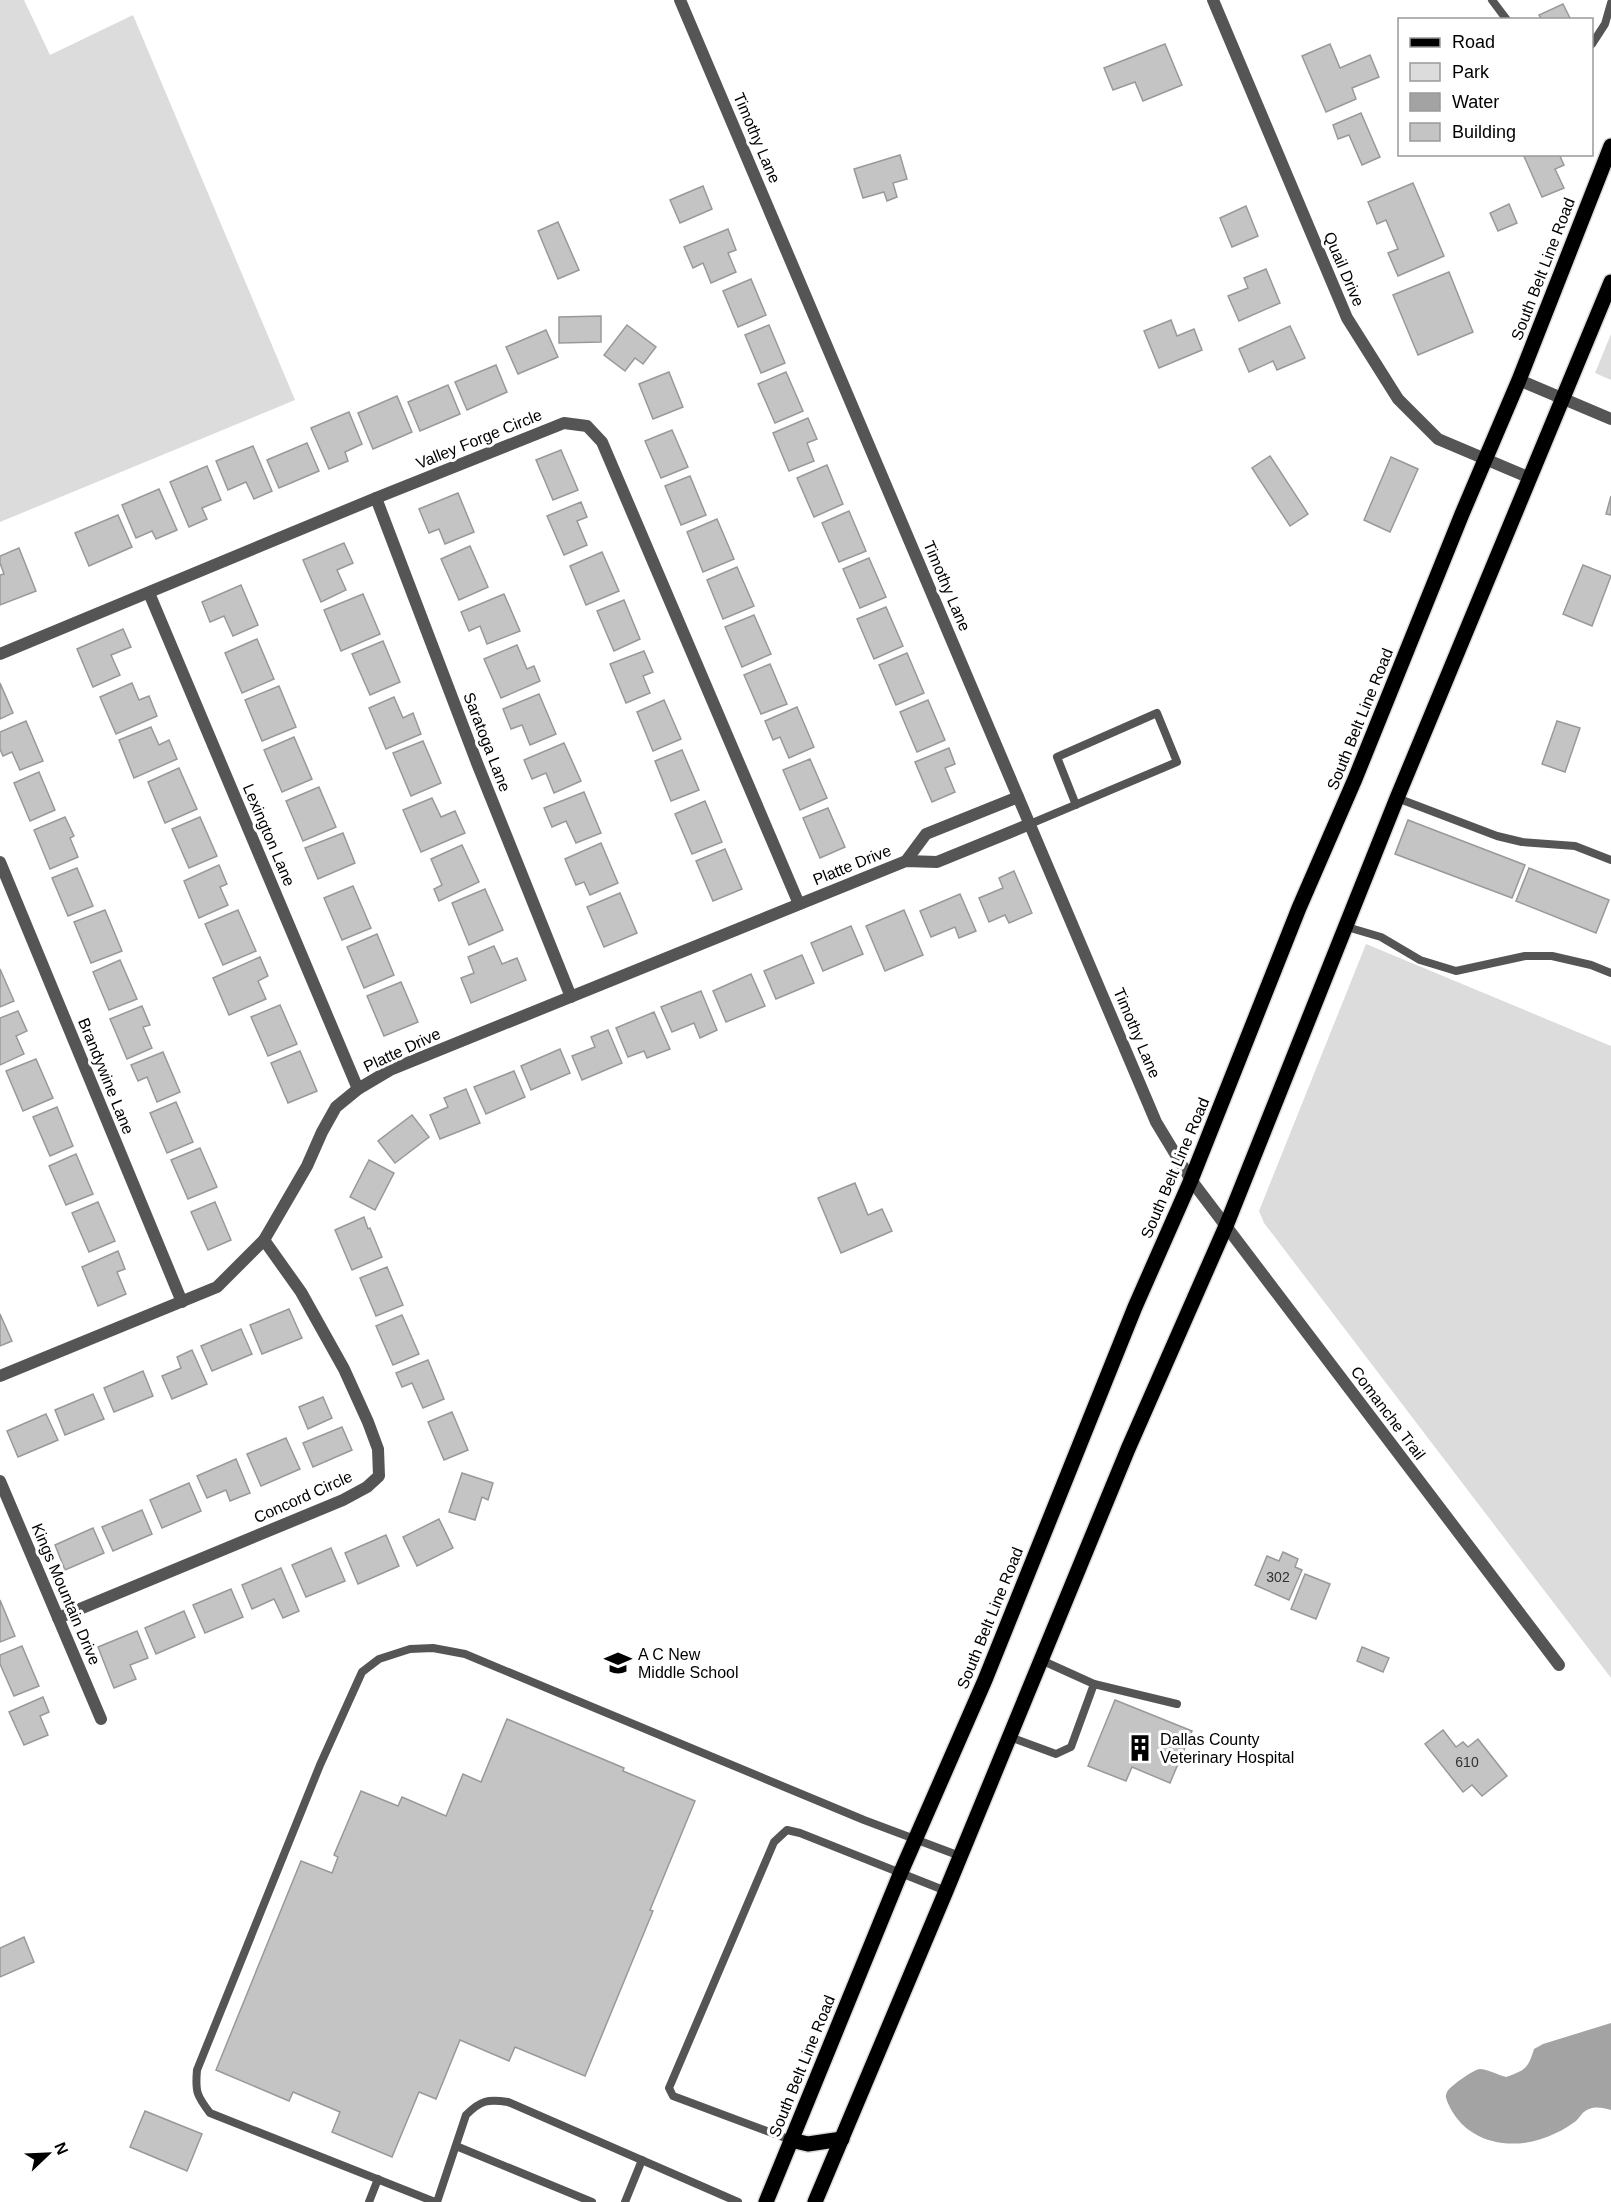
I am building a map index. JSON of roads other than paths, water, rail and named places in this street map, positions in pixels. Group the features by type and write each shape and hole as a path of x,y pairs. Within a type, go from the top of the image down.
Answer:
{"main road":[{"name":"South Belt Line Road","path":"766,2202 901,1872 985,1680 1135,1308 1191,1180 1299,908 1519,380 1611,146"},
{"path":"815,2202 1128,1449 1226,1226 1397,798 1611,282"},
{"path":"791,2140 808,2144 842,2139"}],"street":[{"name":"Timothy Lane","path":"680,0 1156,1122 1191,1180"},
{"name":"Quail Drive","path":"1213,0 1347,318 1398,399 1438,439 1530,478"},
{"path":"1519,380 1611,419"},
{"name":"Valley Forge Circle","path":"0,654 376,498 564,423 587,426 602,442 800,904"},
{"name":"Saratoga Lane","path":"376,498 477,763 571,996"},
{"name":"Lexington Lane","path":"150,593 358,1089"},
{"name":"Platte Drive","path":"906,861 926,834 1018,796"},
{"name":"Platte Drive","path":"0,1376 217,1287 264,1240 307,1166 336,1107 358,1089 390,1070 906,861 938,862 1030,824"},
{"name":"Brandywine Lane","path":"0,862 182,1302"},
{"name":"Comanche Trail","path":"1191,1180 1559,1665"},
{"name":"Concord Circle","path":"58,1618 343,1500 367,1487 379,1476 378,1449 344,1369 300,1292 264,1240"},
{"name":"Kings Mountain Drive","path":"0,1481 101,1719"}],"lane":[{"path":"1492,0 1506,18"},
{"path":"1593,42 1605,24 1611,3"},
{"path":"1030,824 1177,762 1157,713 1057,757 1076,804"},
{"path":"1397,798 1497,836 1522,842 1575,846 1611,860"},
{"path":"1347,927 1381,937 1420,960 1456,970 1525,956 1552,956 1591,965 1611,973"},
{"path":"738,2202 508,2102 492,2099 476,2105 466,2115 436,2202 210,2113 198,2098 197,2070 320,1765 362,1672 379,1659 410,1648 433,1648 465,1654 864,1820 960,1856"},
{"path":"1041,1660 1094,1684 1177,1704"},
{"path":"1010,1737 1056,1754 1071,1747 1094,1684"},
{"path":"791,2140 673,2096 669,2088 774,1842 787,1830 800,1833 946,1891"},
{"path":"456,2146 592,2202"},
{"path":"625,2202 642,2160"},
{"path":"369,2202 378,2179"}],"water":[{"path":"1611,2023 1611,2110 1597,2107 1589,2109 1576,2121 1556,2133 1525,2143 1509,2144 1479,2136 1466,2128 1455,2116 1447,2101 1447,2092 1477,2070 1486,2070 1506,2077 1525,2068 1534,2049 1543,2044"}],"place":[{"name":"A C New Middle School","path":"618,1663"},
{"name":"Dallas County Veterinary Hospital","path":"1140,1748"}]}
